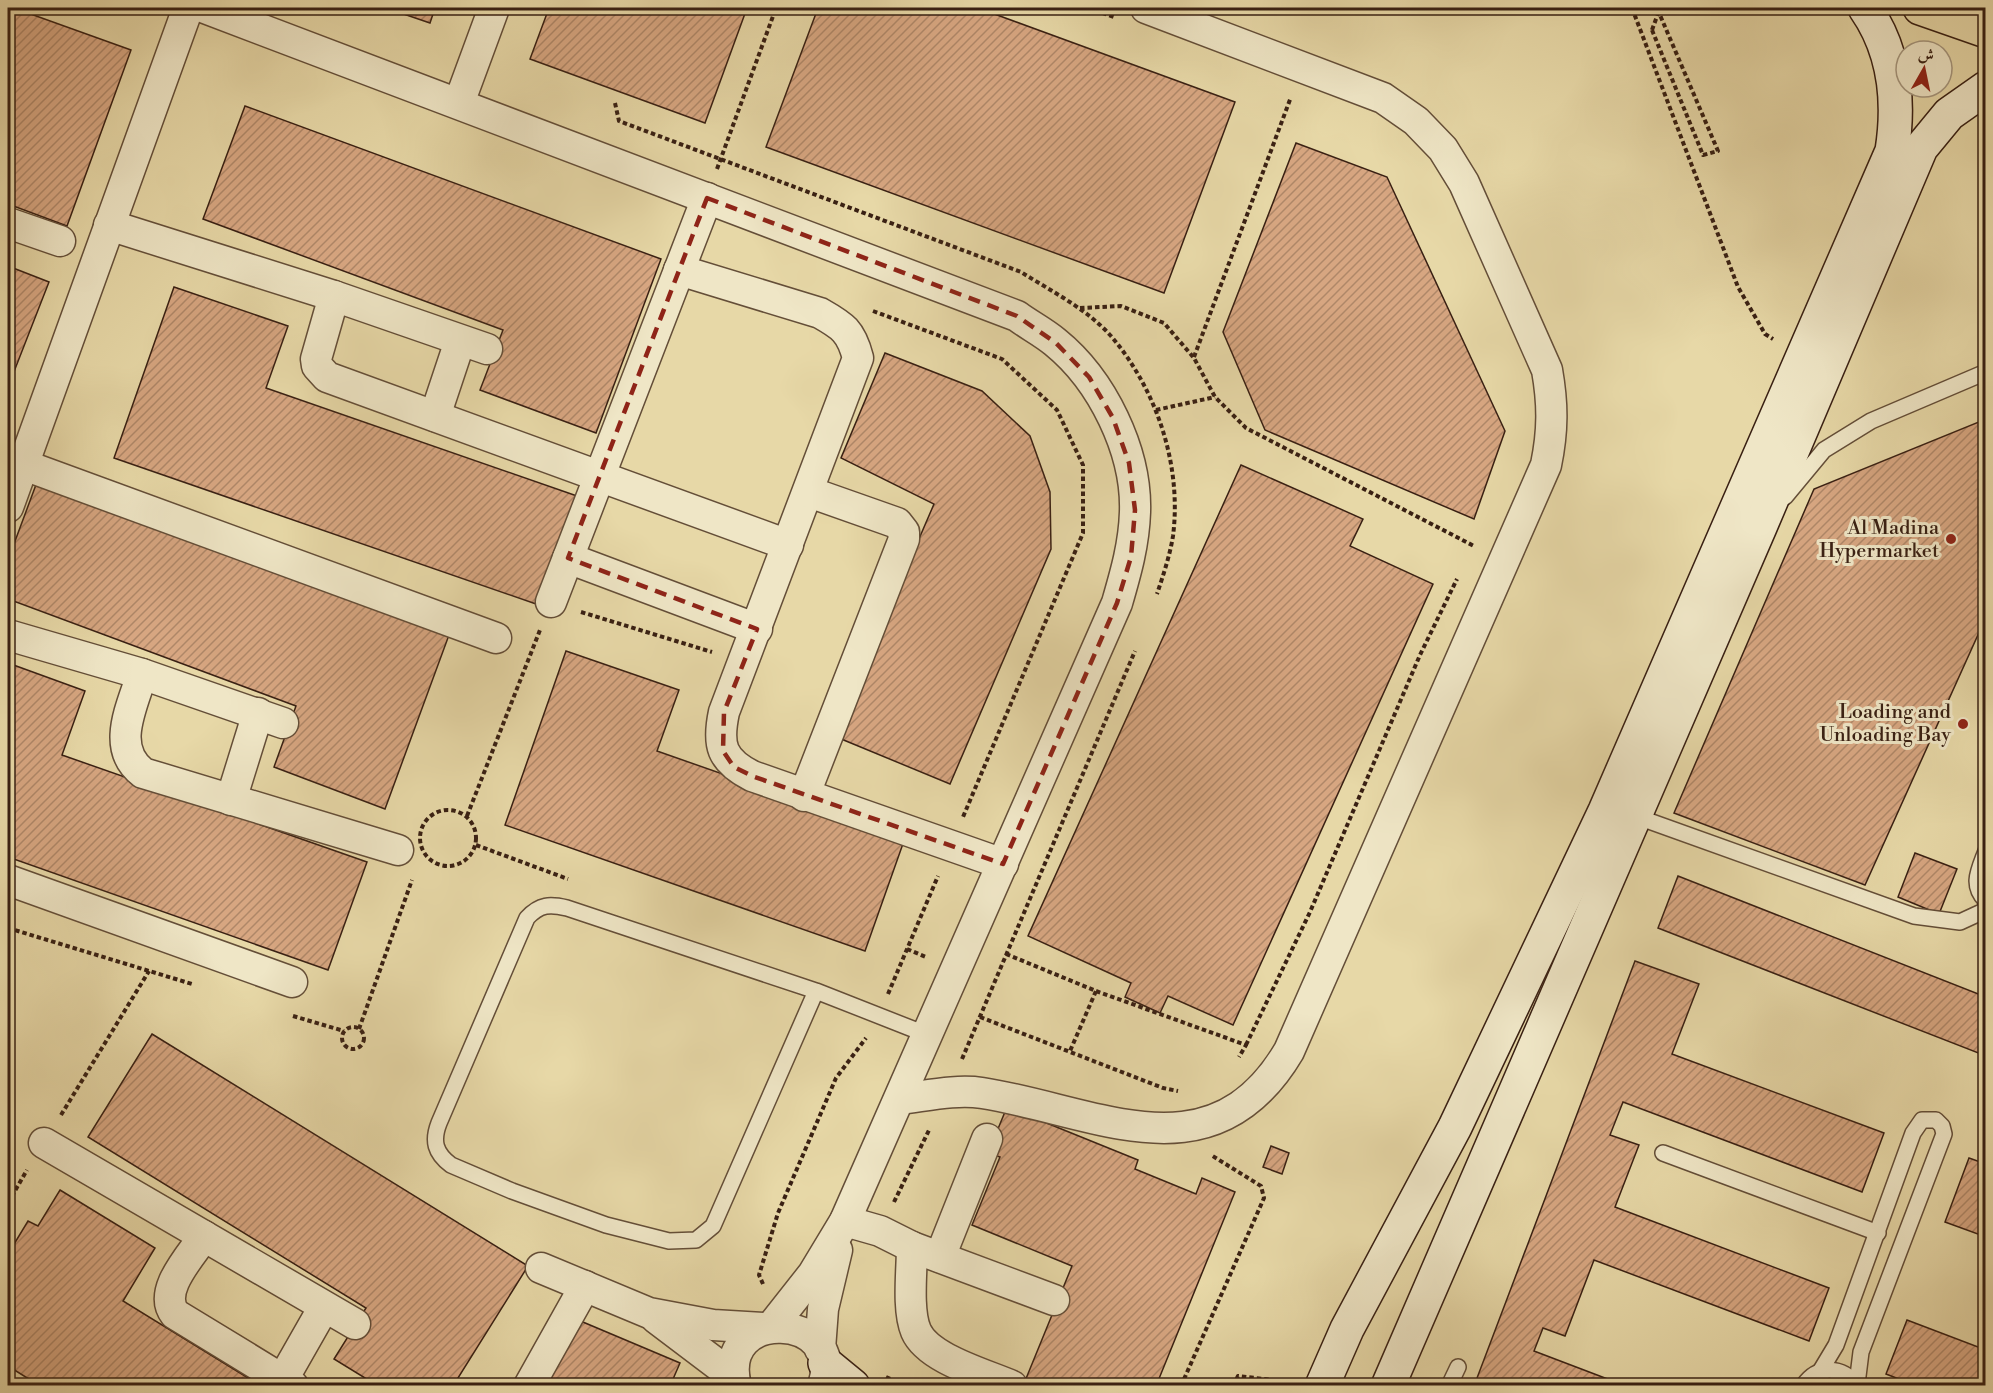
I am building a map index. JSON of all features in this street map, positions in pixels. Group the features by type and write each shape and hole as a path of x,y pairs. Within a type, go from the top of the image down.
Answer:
{"main road":[{"path":"1920,8 1986,31"}],"street":[{"path":"8,507 188,8"},
{"path":"205,8 1017,316 1056,343 1089,377 1113,418 1129,463 1135,510 1131,557 1117,603 1003,864 954,968 928,1035 845,1221 813,1274 767,1327 746,1340 736,1357 735,1383"},
{"path":"459,103 494,8"},
{"path":"1310,1384 1333,1356 1455,1127 1526,981 1605,811 1892,151 1896,122 1896,91 1890,60 1882,38 1864,8"},
{"path":"900,1099 978,1093 1140,1127 1170,1130 1199,1125 1227,1115 1252,1099 1274,1077 1289,1051 1546,465 1552,434 1552,401 1547,370 1464,183 1443,149 1416,121 1383,98 1302,67 1133,14"},
{"path":"1388,1386 1760,527 1921,148 1949,114 1986,88"},
{"path":"551,602 707,198"},
{"path":"8,223 60,241"},
{"path":"109,225 334,296 473,345 435,416"},
{"path":"679,270 820,313 838,323 853,338 858,358 745,662 724,712 720,732 723,751 734,767 804,796 1003,864"},
{"path":"334,296 317,351 317,366 321,373 788,545"},
{"path":"24,465 496,638"},
{"path":"804,796 904,539 904,532 897,523 808,492"},
{"path":"568,558 757,629"},
{"path":"8,635 142,674 271,718 231,800"},
{"path":"142,674 124,737 128,758 134,766 153,778 414,857"},
{"path":"8,880 292,982"},
{"path":"987,1139 926,1252 913,1312 916,1331 927,1346 942,1356 1012,1386"},
{"path":"44,1143 355,1324"},
{"path":"845,1221 879,1231 926,1252 1054,1300"},
{"path":"823,1366 828,1279 845,1221"},
{"path":"204,1236 172,1286 169,1293 170,1308 175,1314 288,1382 324,1306"},
{"path":"542,1268 649,1313 713,1324 791,1327 808,1335 823,1366 853,1386"},
{"path":"530,1386 585,1286"},
{"path":"649,1313 735,1383"}],"lane":[{"path":"1760,527 1824,450 1871,421 1986,372"},
{"path":"1635,816 1914,916 1960,922 1986,910"},
{"path":"1986,851 1975,882 1978,892 1986,901"},
{"path":"816,991 713,1226 696,1240 669,1241 578,1215 451,1165 441,1158 435,1147 435,1134 439,1123 527,918 544,905 567,908 816,991 928,1035"},
{"path":"1821,1370 1836,1345 1917,1126 1922,1120 1936,1120 1942,1126 1944,1134 1862,1352 1857,1385"},
{"path":"1663,1153 1878,1233"},
{"path":"1449,1386 1458,1367"},
{"path":"1803,1386 1809,1377 1821,1370 1835,1369 1847,1374 1857,1385"}],"path":[{"path":"324,8 331,10 332,8"},
{"path":"707,198 776,8"},
{"path":"1088,8 1133,14"},
{"path":"1632,8 1738,287 1765,334 1802,357"},
{"path":"1658,8 1718,151 1703,155 1652,30 1658,8"},
{"path":"1194,358 1302,67"},
{"path":"615,103 619,120 1021,272 1079,308 1110,335 1135,372 1156,410 1169,451 1175,494 1173,537 1155,600"},
{"path":"1079,308 1121,306 1164,323 1194,358 1215,397 1246,428 1504,561"},
{"path":"765,1291 759,1275 778,1213 836,1078 859,1051 879,1016 1083,533 1083,465 1057,410 1002,360 868,309"},
{"path":"1156,410 1215,397"},
{"path":"1469,553 1477,536"},
{"path":"1237,1061 1310,912 1420,655 1461,571"},
{"path":"467,816 551,602 745,662"},
{"path":"879,1231 947,1094 1139,642"},
{"path":"359,1029 420,832 430,815 449,809 467,816 474,824 476,846 471,856 462,863 451,866 440,865 430,860 414,857"},
{"path":"8,928 203,988"},
{"path":"1006,954 1096,991 1246,1045"},
{"path":"8,1203 149,971"},
{"path":"1070,1051 1096,991"},
{"path":"290,1014 344,1031 354,1027 364,1034 364,1041 355,1049 343,1044 344,1031"},
{"path":"980,1017 1163,1088 1181,1092"},
{"path":"1170,1130 1255,1181 1261,1186 1264,1198 1181,1386"},
{"path":"1233,1386 1238,1376 1310,1384"}],"highlighted area":[{"path":"707,198 973,297 1017,316 1056,343 1089,377 1113,418 1129,463 1135,510 1131,557 1117,603 1003,864 752,776 734,767 723,751 724,712 757,629 568,558"}],"building":[{"path":"8,8 14,8 131,50 67,226 8,204"},
{"path":"386,8 435,8 430,23"},
{"path":"549,8 747,8 705,123 530,59"},
{"path":"818,8 978,8 1235,102 1164,293 766,147"},
{"path":"245,106 661,259 596,433 480,390 503,330 203,219"},
{"path":"1296,143 1387,177 1505,431 1474,519 1265,430 1223,332"},
{"path":"8,266 49,282 8,387"},
{"path":"174,287 288,326 266,388 577,496 539,605 114,458"},
{"path":"885,353 982,391 1030,436 1050,492 1051,549 950,784 834,736 934,504 841,458"},
{"path":"1986,419 1986,617 1865,885 1674,813 1814,489"},
{"path":"1241,465 1363,519 1350,546 1433,584 1233,1025 1168,996 1160,1013 1125,997 1131,983 1028,936"},
{"path":"37,482 449,635 385,809 274,767 296,706 8,599 8,560"},
{"path":"566,651 679,690 657,751 905,838 865,951 505,825"},
{"path":"8,663 85,691 62,755 367,862 328,970 8,857"},
{"path":"1915,853 1957,869 1939,914 1898,897"},
{"path":"1678,876 1986,997 1986,1056 1658,928"},
{"path":"1635,961 1699,984 1672,1054 1884,1133 1862,1192 1623,1102 1610,1135 1639,1145 1615,1207 1829,1288 1809,1341 1594,1260 1565,1336 1543,1328 1534,1351 1626,1386 1474,1386"},
{"path":"152,1034 528,1266 453,1386 378,1386 334,1359 366,1308 88,1137"},
{"path":"1007,1107 1138,1160 1135,1169 1196,1194 1202,1178 1235,1192 1156,1386 1023,1386 1072,1266 972,1225 1000,1157 988,1153"},
{"path":"1271,1146 1289,1153 1282,1174 1263,1167"},
{"path":"1969,1158 1986,1164 1986,1237 1945,1222"},
{"path":"60,1190 155,1248 123,1301 261,1386 40,1386 8,1366 8,1272 10,1268 8,1254 28,1221 38,1226"},
{"path":"571,1317 680,1363 670,1386 542,1386"},
{"path":"1907,1320 1986,1350 1986,1386 1917,1386 1886,1374"}],"place":[{"name":"Al Madina Hypermarket","path":"1951,539"},
{"name":"Loading and Unloading Bay","path":"1963,724"}]}
